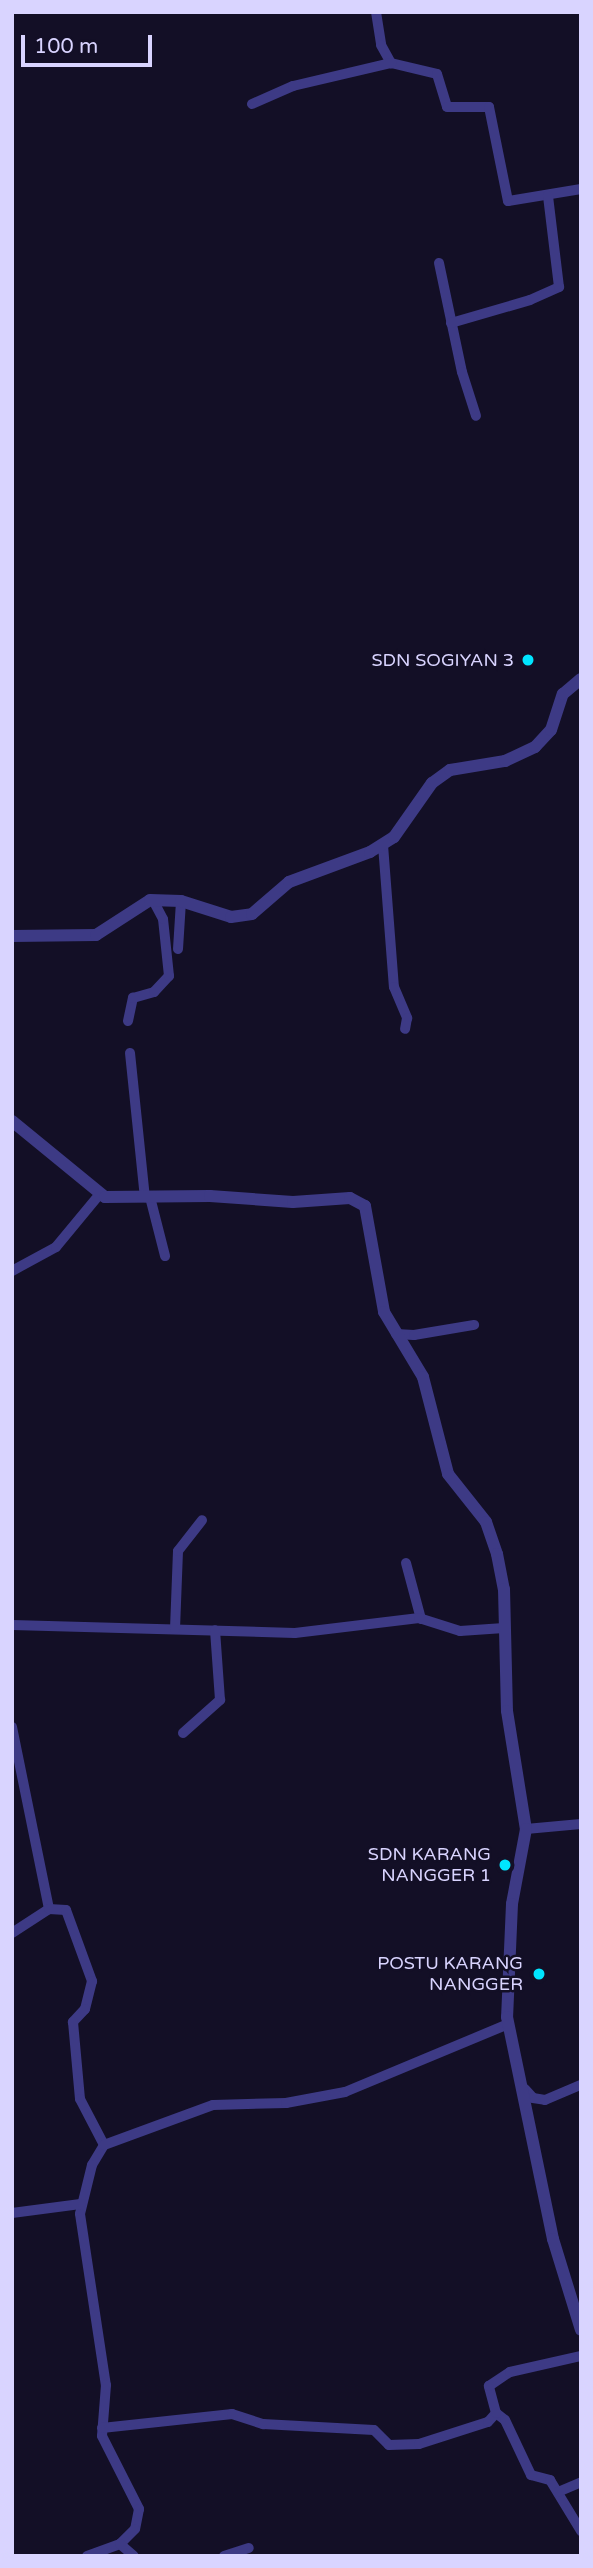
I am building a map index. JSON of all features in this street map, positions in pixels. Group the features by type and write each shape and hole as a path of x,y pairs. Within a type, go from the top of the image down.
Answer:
{"street":[{"path":"376,12 382,45 391,63"},
{"path":"252,104 293,86 391,63 437,74 447,107 488,106 508,201 581,189"},
{"path":"452,323 559,287 548,196"},
{"path":"439,263 476,416"},
{"path":"12,936 96,935 153,900 181,901 231,917 246,916 298,878 383,845 402,828 438,777 461,767 505,761 543,740 563,694 581,679"},
{"path":"383,845 394,987 407,1018 405,1029"},
{"path":"128,1021 133,998 154,992 169,976 163,919 153,900"},
{"path":"178,949 181,901"},
{"path":"130,1054 147,1197 164,1256"},
{"path":"12,1121 60,1156 99,1195 357,1200 371,1224 382,1302 396,1334 423,1377 448,1474 486,1522 504,1588 507,1711 526,1829 512,1904 508,2024 525,2089 552,2235 581,2330"},
{"path":"12,1271 56,1247 99,1195"},
{"path":"396,1334 414,1335 474,1325"},
{"path":"175,1629 178,1551 202,1520"},
{"path":"406,1563 421,1619"},
{"path":"12,1625 295,1633 421,1619 460,1631 504,1628"},
{"path":"183,1733 220,1700 215,1630"},
{"path":"12,1727 49,1909"},
{"path":"526,1829 581,1824"},
{"path":"12,1933 49,1909 70,1914 92,1981 85,2009 73,2022 80,2099 104,2146"},
{"path":"87,2556 120,2544 135,2529 139,2509 106,2446 102,2428 106,2385 85,2267 80,2204 92,2165 104,2146 213,2105 286,2103 345,2092 508,2024"},
{"path":"525,2089 533,2098 545,2100 581,2085"},
{"path":"12,2213 80,2204"},
{"path":"581,2356 516,2369 492,2383 488,2390 496,2413 505,2420 531,2475 545,2477 558,2491 581,2531"},
{"path":"102,2428 232,2414 263,2424 374,2430 386,2444 407,2446 482,2425 496,2413"},
{"path":"558,2491 581,2482"},
{"path":"120,2544 134,2556"},
{"path":"224,2556 249,2548"}],"place":[{"name":"SDN SOGIYAN 3","path":"528,660"},
{"name":"SDN KARANG NANGGER 1","path":"505,1865"},
{"name":"POSTU KARANG NANGGER","path":"539,1974"}]}
